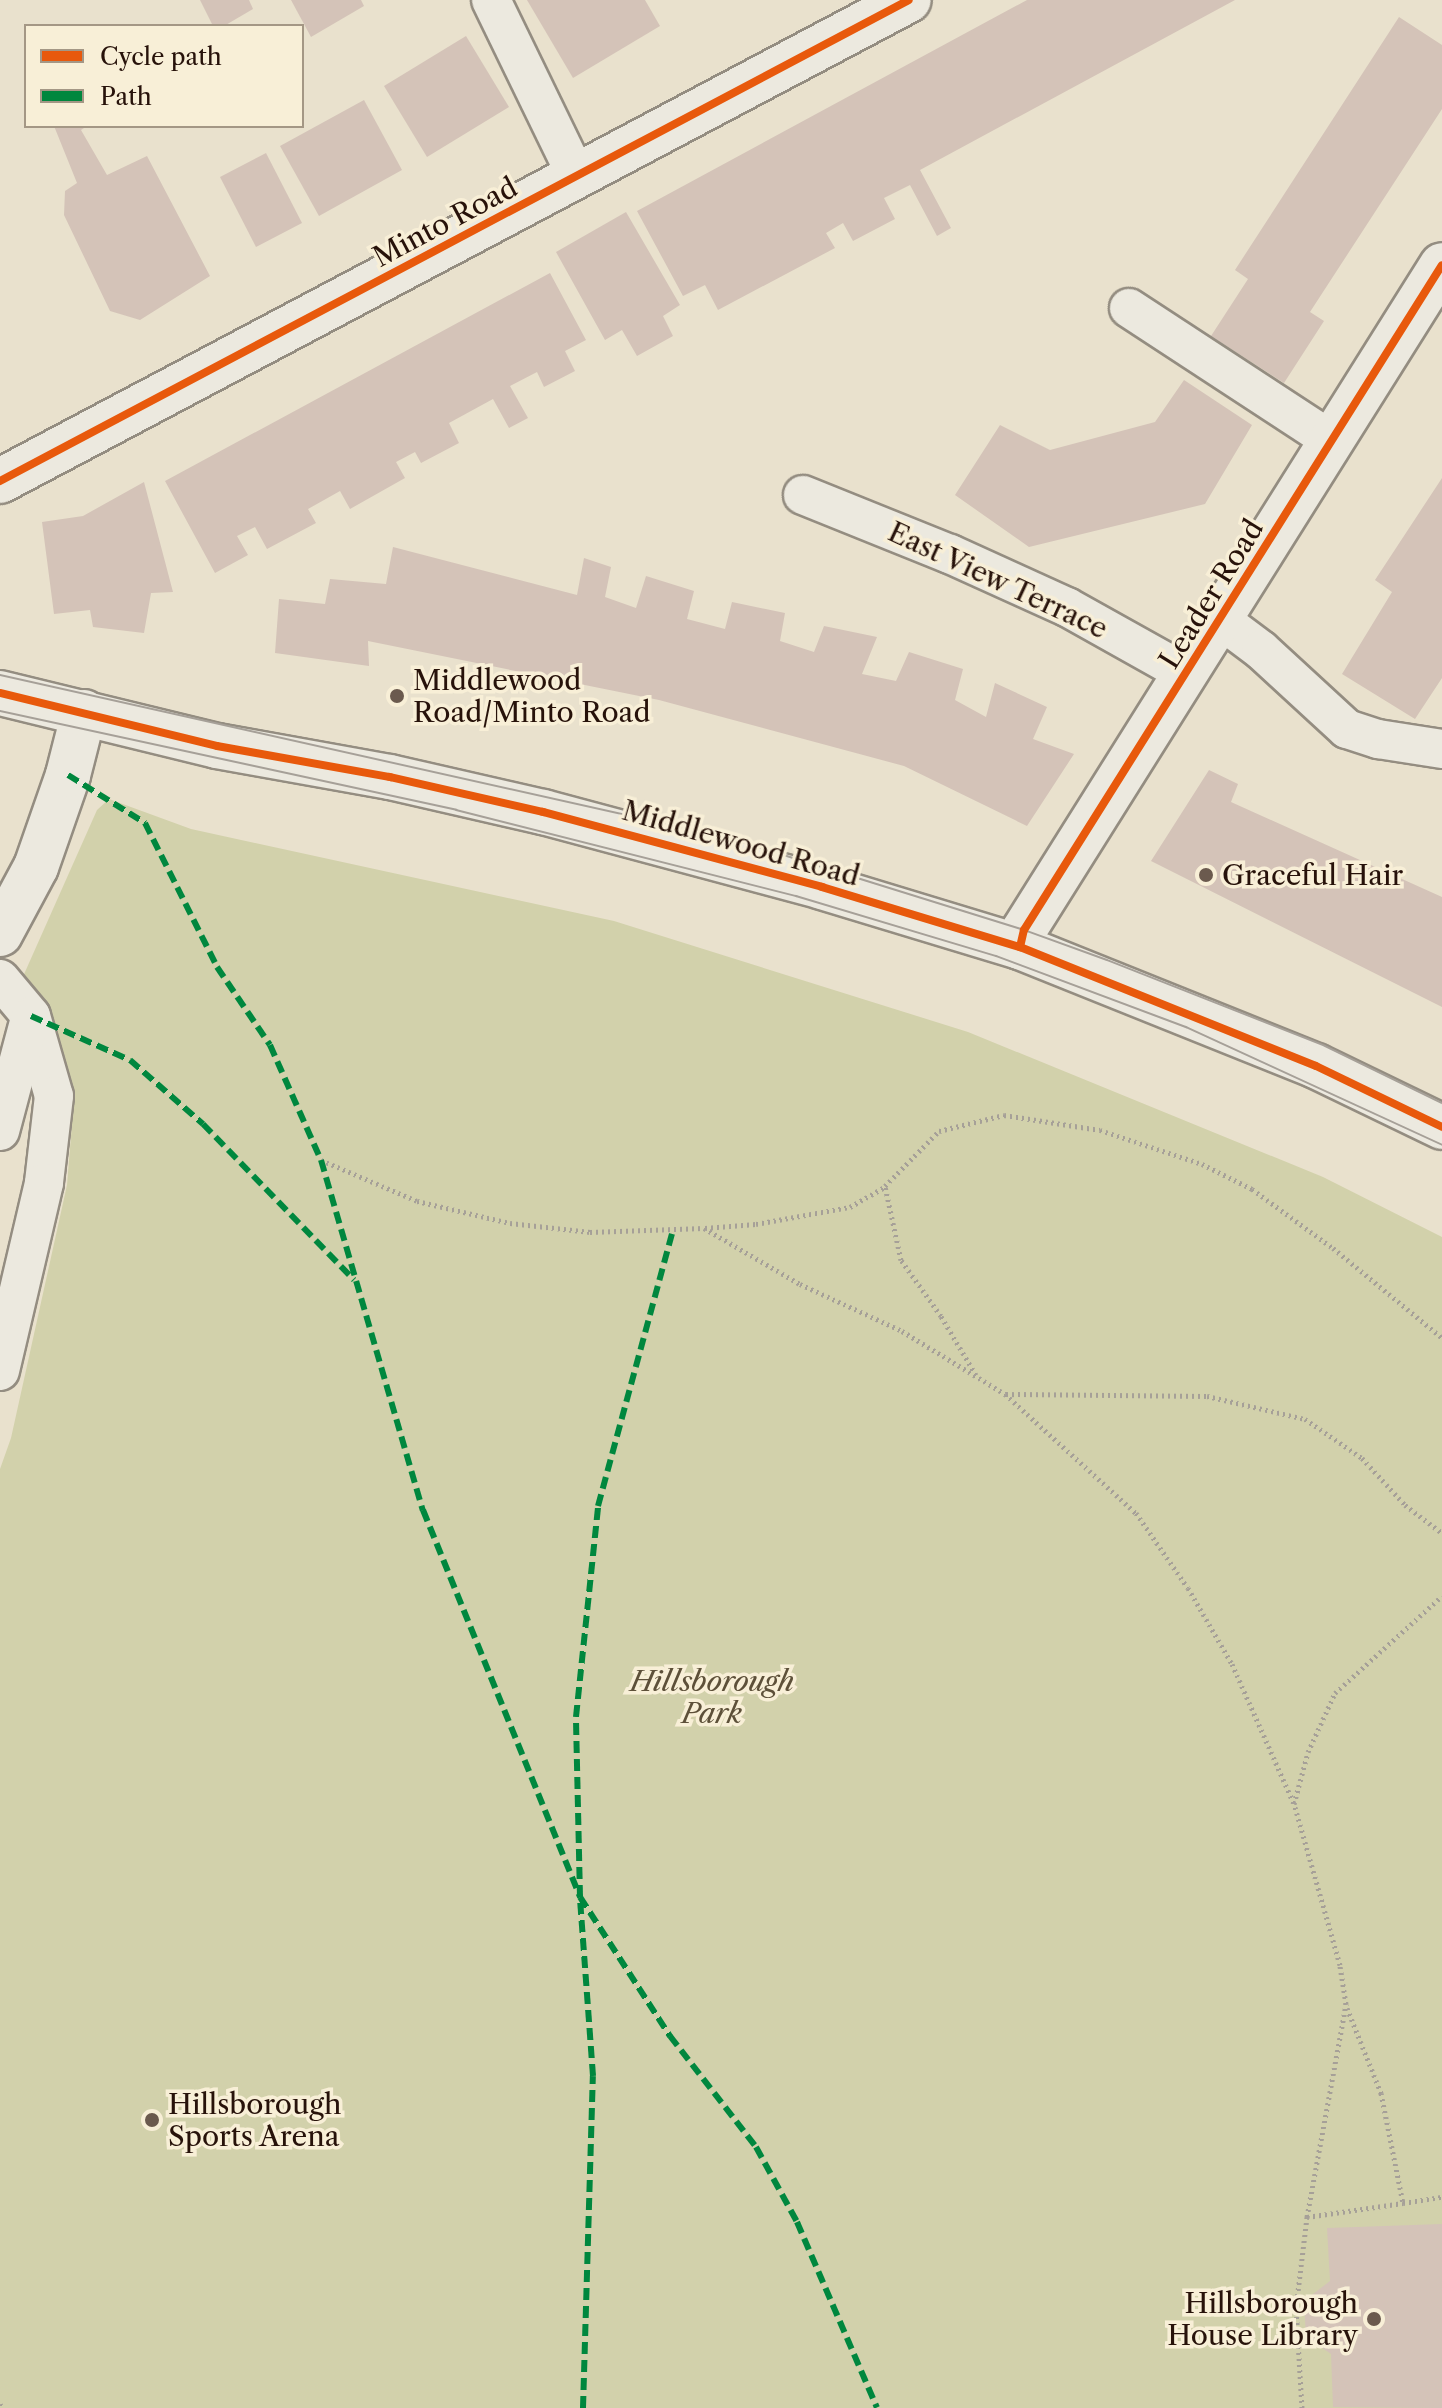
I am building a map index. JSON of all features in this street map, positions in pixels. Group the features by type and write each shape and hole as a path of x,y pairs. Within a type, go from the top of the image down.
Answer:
{"street":[{"name":"Minto Road","path":"0,481 909,0"},
{"name":"Leader Road","path":"1020,947 1024,930 1442,265"},
{"name":"Middlewood Road","path":"0,693 217,746 375,774 543,812 695,850 1020,947 1316,1066 1442,1127"},
{"path":"0,934 36,867 68,775 84,712"}],"lane":[{"path":"491,0 577,177"},
{"path":"1129,308 1331,440"},
{"name":"East View Terrace","path":"803,495 950,554 1067,607 1187,674"},
{"path":"1221,620 1261,650 1347,729 1378,739 1442,749"},
{"path":"0,979 31,1016 54,1096 44,1183 0,1371"},
{"path":"0,1131 31,1016"}],"path":[{"path":"321,1160 417,1201 510,1223 590,1232 704,1228 756,1224 850,1207 885,1186 939,1131 1004,1115 1100,1130 1202,1164 1252,1189 1333,1248 1442,1338"},
{"path":"885,1186 901,1260 941,1316 976,1376"},
{"path":"704,1228 800,1284 902,1331 1005,1394 1136,1513 1188,1588 1232,1664 1294,1804 1340,1965 1346,2004 1381,2093 1403,2203"},
{"path":"1005,1394 1207,1396 1305,1419 1362,1458 1405,1505 1442,1533"},
{"path":"1294,1804 1308,1752 1335,1693 1442,1596"},
{"path":"1302,2408 1296,2308 1307,2217 1346,2004"},
{"path":"1307,2217 1442,2197"}],"green space":[{"name":"Hillsborough Park","path":"109,799 191,829 614,921 968,1032 1323,1177 1442,1237 1442,2408 0,2408 0,1469 11,1438 67,1185 74,1099 21,981 97,810"}],"building":[{"path":"200,0 249,0 253,9 227,24 212,24"},
{"path":"291,0 361,0 364,6 311,37"},
{"path":"527,0 645,0 660,26 573,78"},
{"path":"1027,0 1235,0 920,170 951,228 937,236 910,185 884,198 895,219 853,241 843,223 826,233 835,248 718,310 705,285 683,296 637,211"},
{"path":"1399,17 1442,45 1442,109 1310,312 1324,321 1284,383 1211,336 1248,279 1235,270"},
{"path":"466,36 509,107 427,157 384,86"},
{"path":"364,100 402,170 319,216 280,146"},
{"path":"55,128 84,128 81,130 107,175 147,156 210,276 140,320 110,311 64,215 65,191 77,183"},
{"path":"266,153 302,223 256,247 220,177"},
{"path":"626,212 680,305 663,316 673,336 637,356 622,330 605,340 556,252"},
{"path":"550,273 586,340 565,351 575,371 544,387 537,372 510,386 528,418 509,428 493,399 449,423 459,443 421,463 415,452 396,462 405,478 350,509 340,491 308,509 316,523 267,549 255,527 237,536 248,555 215,573 165,481"},
{"path":"1184,380 1252,425 1205,504 1029,547 955,495 1000,425 1050,450 1155,422"},
{"path":"1442,478 1442,678 1415,719 1342,674 1392,592 1375,580"},
{"path":"144,482 173,592 151,593 144,633 93,627 90,610 54,614 42,522 83,516"},
{"path":"393,547 577,595 584,558 611,567 605,597 636,608 646,576 694,591 687,619 725,629 732,602 785,613 780,641 814,652 824,626 877,637 862,674 896,681 909,652 963,669 955,700 986,717 995,683 1047,707 1033,739 1074,754 1027,826 904,766 659,700 368,641 369,666 275,653 279,599 325,604 330,579 386,584"},
{"path":"1209,770 1238,784 1231,802 1442,897 1442,1007 1151,861"},
{"name":"Hillsborough House Library","path":"1442,2224 1442,2408 1333,2407 1331,2354 1306,2337 1304,2301 1330,2281 1327,2228"}],"tram line":[{"path":"0,675 729,838 1024,930 1107,960 1325,1046 1442,1103"},
{"path":"0,711 456,810 796,896 996,956 1186,1027 1442,1145"}],"marked path":[{"path":"68,775 145,823 217,967 270,1045 321,1160 423,1510 580,1897 670,2036 756,2147 797,2222 877,2408"},
{"path":"31,1016 130,1060 203,1124 354,1280"},
{"path":"583,2408 593,2076 580,1897 576,1717 598,1506 673,1230"}],"cycle path":[{"path":"0,481 909,0"},
{"path":"1020,947 1024,930 1442,265"},
{"path":"0,693 217,746 390,777 543,812 822,887 1020,947 1316,1066 1442,1127"}],"place":[{"name":"Middlewood Road/Minto Road","path":"397,696"},
{"name":"Graceful Hair","path":"1206,875"},
{"name":"Hillsborough Sports Arena","path":"152,2120"},
{"name":"Hillsborough House Library","path":"1374,2319"}]}
